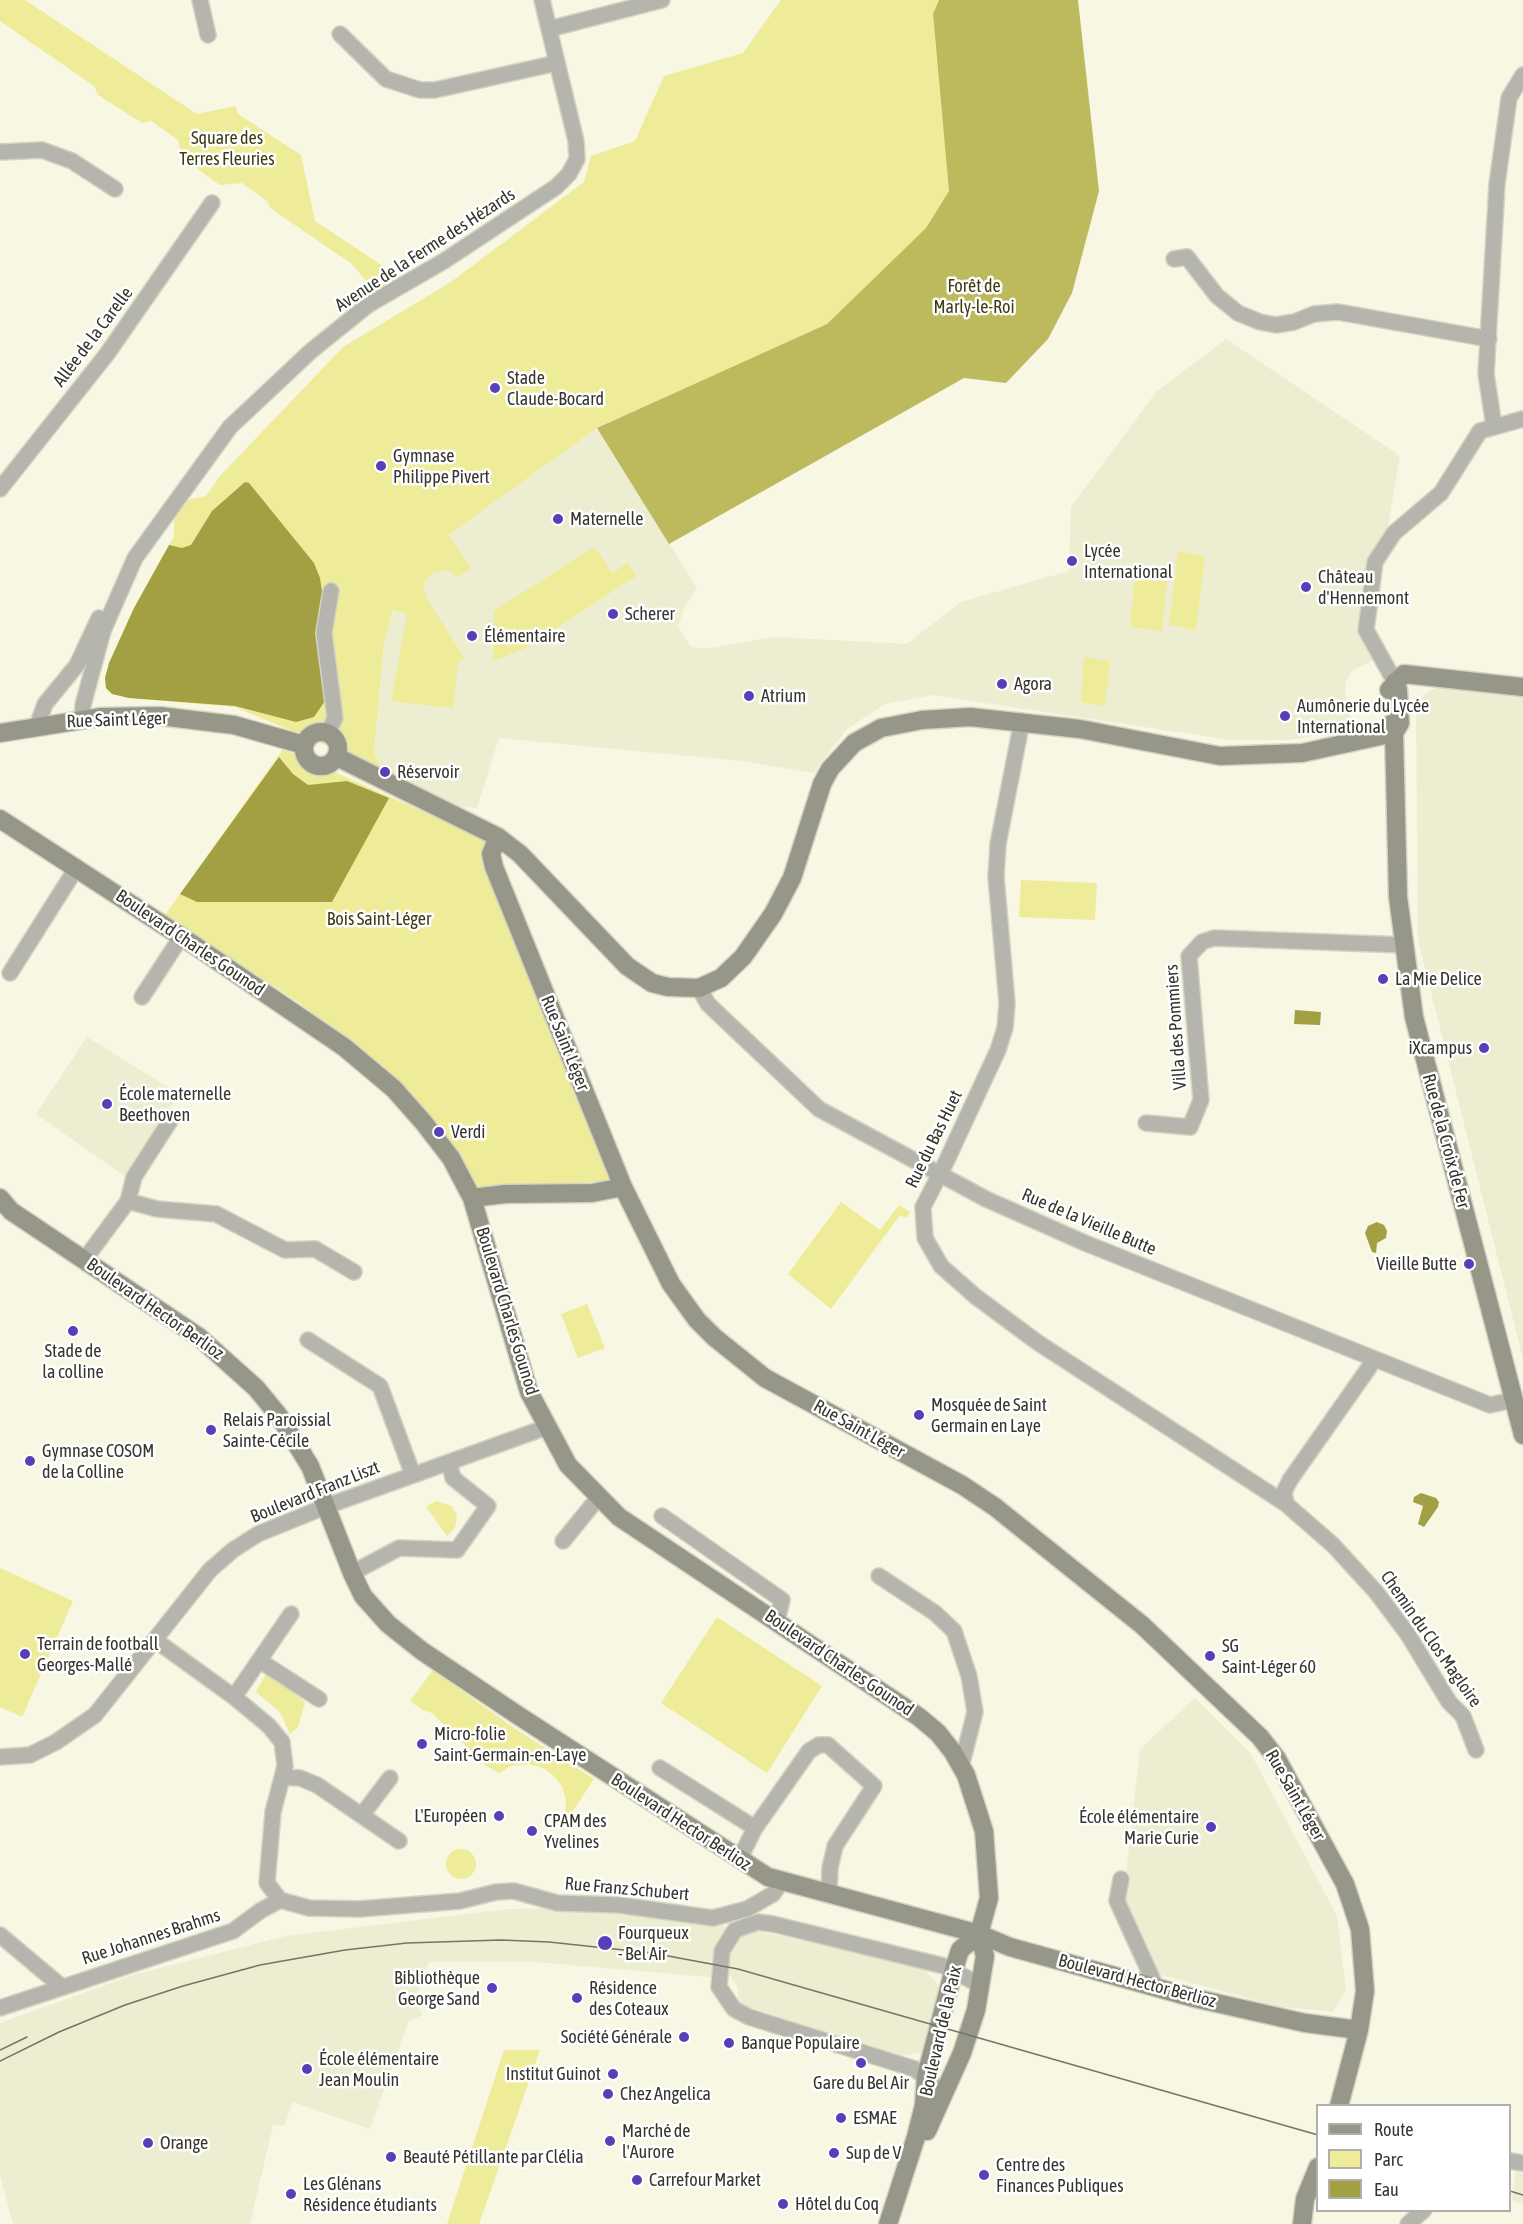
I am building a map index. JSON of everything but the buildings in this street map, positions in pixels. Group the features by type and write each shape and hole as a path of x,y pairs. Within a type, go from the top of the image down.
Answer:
{"street":[{"path":"200,0 208,35"},
{"name":"Avenue de la Ferme des Hézards","path":"82,720 83,705 104,631 135,558 230,427 311,351 368,305 444,261 556,186 569,174 577,159 576,141 542,0"},
{"path":"549,29 662,0"},
{"path":"340,34 386,79 420,90 435,90 557,63"},
{"path":"1494,426 1486,374 1497,184 1509,98 1523,75"},
{"path":"0,152 42,150 72,161 115,189"},
{"name":"Allée de la Carelle","path":"0,489 107,354 212,203"},
{"path":"1174,259 1187,258 1217,296 1238,313 1260,322 1276,325 1314,314 1338,312 1489,339"},
{"path":"1523,419 1480,431 1442,493 1394,533 1375,562 1365,630 1395,682 1404,674 1523,687"},
{"path":"331,591 324,633 332,726 338,745 337,756 329,764 318,766 305,756 304,745 313,733 332,726"},
{"path":"37,726 45,704 77,665 102,611"},
{"name":"Rue de la Croix de Fer","path":"1395,682 1398,690 1400,723 1394,733 1398,897 1414,1017 1523,1435"},
{"name":"Rue Saint Léger","path":"0,733 82,720 170,717 234,725 304,745"},
{"path":"337,756 498,837 520,854 627,966 652,983 668,987 699,988 721,978 743,957 774,914 792,878 822,784 830,769 854,743 881,728 922,720 970,717 1022,721 1080,729 1220,756 1302,753 1394,733"},
{"name":"Rue du Bas Huet","path":"1022,721 998,844 996,877 1007,1003 1005,1028 998,1050 941,1174 923,1207 922,1223 926,1238 942,1266 975,1296 1037,1342 1286,1504"},
{"name":"Boulevard Charles Gounod","path":"0,819 77,867 344,1047 394,1089 439,1141 472,1198 529,1392 568,1465 619,1517 919,1717 938,1733 962,1767 982,1818 988,1863 989,1898 979,1934"},
{"name":"Rue Saint Léger","path":"498,837 491,854 494,867 623,1187 671,1284 714,1337 765,1378 962,1485 995,1507 1142,1625 1260,1737 1290,1782 1345,1884 1360,1929 1365,1991 1359,2030 1340,2104"},
{"path":"10,973 77,867"},
{"path":"142,997 181,937"},
{"name":"Villa des Pommiers","path":"1146,1123 1190,1127 1201,1100 1190,956 1202,942 1214,938 1405,945"},
{"name":"Rue de la Vieille Butte","path":"699,988 708,1004 819,1109 986,1199 1084,1243 1490,1405 1513,1400"},
{"path":"86,1259 128,1201 134,1177 170,1121"},
{"path":"472,1198 505,1194 592,1193 623,1187"},
{"path":"128,1201 157,1209 216,1214 285,1250 315,1249 354,1272"},
{"name":"Boulevard Hector Berlioz","path":"4,1206 199,1337 256,1388 279,1416 310,1466 363,1596 388,1624 453,1672 740,1860 768,1877 979,1934 1010,1947 1194,1998 1305,2023 1359,2030"},
{"path":"308,1340 380,1386 413,1475"},
{"path":"1286,1504 1284,1492 1290,1480 1375,1359"},
{"name":"Boulevard Franz Liszt","path":"0,1757 30,1755 56,1742 84,1723 99,1710 210,1570 233,1550 258,1534 327,1506 547,1427"},
{"path":"352,1573 399,1548 457,1550 488,1506 453,1478 449,1462"},
{"path":"563,1541 598,1498"},
{"name":"Chemin du Clos Magloire","path":"1286,1504 1333,1545 1376,1592 1407,1633 1449,1702 1463,1716 1476,1750"},
{"path":"662,1516 782,1600 777,1621"},
{"path":"879,1576 935,1614 954,1630 969,1676 975,1712 962,1767"},
{"path":"234,1697 291,1614"},
{"path":"155,1640 234,1697 269,1726 282,1742 285,1766 273,1812 267,1883 280,1900"},
{"path":"260,1661 319,1699"},
{"path":"740,1860 755,1828 809,1751 819,1745 828,1745 874,1786 835,1846 830,1868 829,1894"},
{"path":"660,1768 755,1828"},
{"path":"282,1777 300,1778 317,1785 399,1841"},
{"path":"362,1815 390,1778"},
{"path":"1121,1879 1117,1900 1153,1980 1151,1985"},
{"name":"Rue Franz Schubert","path":"280,1900 309,1908 359,1909 460,1902 488,1893 514,1891 557,1903 619,1905 713,1918 747,1909 773,1894 782,1881"},
{"name":"Rue Johannes Brahms","path":"0,2008 233,1931 260,1911 280,1900"},
{"path":"943,2092 915,2069 749,2017 734,2009 719,1987 722,1951 735,1930 758,1922 785,1926 954,1969 980,1985"},
{"name":"Boulevard de la Paix","path":"888,2224 904,2179 924,2105 926,2076 954,1969 960,1950 979,1934 985,1956 980,1985 962,2053 904,2179"},
{"path":"0,1935 62,1987"},
{"path":"1302,2224 1305,2199 1316,2169"},
{"path":"1408,2224 1423,2212"}],"shaded area":[{"path":"1226,339 1400,456 1388,527 1367,559 1360,600 1361,624 1376,658 1352,671 1346,681 1345,693 1352,724 1345,730 1290,740 1231,740 932,695 885,704 847,729 813,773 742,761 499,738 477,808 446,805 382,769 374,752 384,642 401,585 437,544 597,428 697,588 684,608 678,627 691,647 704,649 773,637 907,644 961,602 1069,571 1071,507 1156,392"},
{"name":"iXcampus","path":"1436,687 1523,697 1523,1359 1418,940 1416,701"},
{"name":"École maternelle Beethoven","path":"87,1037 179,1094 126,1177 36,1114"},
{"name":"École élémentaire Marie Curie","path":"1195,1698 1251,1754 1337,1916 1346,1991 1333,2012 1277,2006 1159,1974 1123,1901 1140,1749"},
{"path":"561,1908 622,1911 766,1933 922,1967 946,1993 931,2051 897,2057 738,2003 738,1988 730,1976 709,1977 536,1962 429,1962 415,1998 422,2015 408,2022 370,2129 293,2102 284,2126 273,2125 250,2224 13,2224 0,2175 0,2023 136,1974 286,1936 508,1909"},
{"path":"1516,2171 1523,2173 1523,2204 1512,2201"}],"green space":[{"name":"Square des Terres Fleuries","path":"0,0 25,0 197,114 236,106 238,114 301,155 315,221 401,278 376,293 352,264 270,208 268,202 242,183 220,185 182,158 178,140 151,121 142,123 98,95 94,86 0,21"},
{"name":"Stade Claude-Bocard","path":"781,0 939,0 933,15 949,191 926,228 827,324 597,428 449,535 471,569 458,577 447,570 434,572 425,581 424,589 428,601 464,657 458,663 453,708 391,701 407,614 393,610 384,642 374,752 382,769 235,707 129,698 112,694 106,688 105,678 109,663 134,608 174,536 174,515 187,500 206,496 220,476 343,347 451,282 584,182 591,156 635,141 664,76 743,53"},
{"name":"Forêt de Marly-le-Roi","path":"939,0 1078,0 1099,191 1072,293 1048,339 1006,383 964,378 669,544 597,428 827,324 926,228 949,191 933,14"},
{"path":"594,547 612,573 628,563 636,576 528,647 493,661 494,611"},
{"path":"1178,551 1205,556 1196,630 1169,625"},
{"path":"1135,577 1167,581 1162,631 1130,627"},
{"path":"1084,657 1110,661 1105,706 1081,702"},
{"name":"Bois Saint-Léger","path":"283,749 486,840 487,876 612,1181 480,1189 445,1135 413,1096 301,1004 165,915"},
{"path":"1021,880 1097,883 1095,920 1019,917"},
{"path":"841,1202 880,1230 899,1205 910,1212 906,1218 900,1215 831,1309 788,1274"},
{"path":"587,1304 605,1348 578,1358 561,1314"},
{"path":"436,1501 452,1506 457,1516 455,1528 447,1536 426,1507"},
{"name":"Terrain de football Georges-Mallé","path":"0,1568 73,1601 22,1717 0,1707"},
{"path":"717,1617 822,1686 767,1773 661,1703"},
{"path":"433,1670 511,1726 594,1779 558,1833 565,1817 566,1800 562,1787 554,1776 545,1769 529,1764 511,1766 499,1773 486,1766 432,1713 422,1710 410,1701"},
{"path":"267,1672 305,1702 298,1727 290,1734 280,1712 256,1692"},
{"path":"461,1849 472,1853 476,1864 472,1875 461,1879 450,1875 446,1864 450,1853"},
{"path":"504,2050 540,2050 479,2224 447,2224"}],"water":[{"path":"245,482 249,483 314,563 320,578 323,598 316,629 327,698 314,717 296,722 235,706 129,698 112,694 106,688 105,678 109,663 134,608 169,545 182,548 191,545 212,511"},
{"path":"279,757 293,774 308,785 347,781 389,798 332,902 197,902 180,894"},
{"path":"1295,1010 1321,1012 1320,1025 1294,1024"},
{"path":"1377,1222 1384,1225 1387,1231 1386,1238 1377,1243 1376,1253 1372,1252 1365,1233 1368,1226"},
{"path":"1421,1493 1436,1498 1439,1502 1424,1527 1418,1524 1423,1506 1413,1502 1414,1497"}],"tram line":[{"path":"0,2061 59,2032 125,2005 260,1965 345,1950 407,1943 501,1940 549,1942 652,1953 738,1969 1316,2134"},
{"path":"0,2050 27,2037"},
{"path":"1511,2191 1523,2195"}],"place":[{"name":"Stade Claude-Bocard","path":"495,388"},
{"name":"Gymnase Philippe Pivert","path":"381,466"},
{"name":"Maternelle","path":"558,519"},
{"name":"Lycée International","path":"1072,561"},
{"name":"Château d'Hennemont","path":"1306,587"},
{"name":"Scherer","path":"613,614"},
{"name":"Élémentaire","path":"472,636"},
{"name":"Agora","path":"1002,684"},
{"name":"Atrium","path":"749,696"},
{"name":"Aumônerie du Lycée International","path":"1285,716"},
{"name":"Réservoir","path":"385,772"},
{"name":"La Mie Delice","path":"1383,979"},
{"name":"iXcampus","path":"1484,1048"},
{"name":"École maternelle Beethoven","path":"107,1104"},
{"name":"Verdi","path":"439,1132"},
{"name":"Vieille Butte","path":"1469,1264"},
{"name":"Stade de la colline","path":"73,1331"},
{"name":"Mosquée de Saint Germain en Laye","path":"919,1415"},
{"name":"Relais Paroissial Sainte-Cécile","path":"211,1430"},
{"name":"Gymnase COSOM de la Colline","path":"30,1461"},
{"name":"Terrain de football Georges-Mallé","path":"25,1654"},
{"name":"SG Saint-Léger 60","path":"1210,1656"},
{"name":"Micro-folie Saint-Germain-en-Laye","path":"422,1744"},
{"name":"L'Européen","path":"499,1816"},
{"name":"École élémentaire Marie Curie","path":"1211,1827"},
{"name":"CPAM des Yvelines","path":"532,1831"},
{"name":"Fourqueux - Bel Air","path":"605,1943"},
{"name":"Bibliothèque George Sand","path":"492,1988"},
{"name":"Résidence des Coteaux","path":"577,1998"},
{"name":"Société Générale","path":"684,2037"},
{"name":"Banque Populaire","path":"729,2043"},
{"name":"Gare du Bel Air","path":"861,2063"},
{"name":"École élémentaire Jean Moulin","path":"307,2069"},
{"name":"Institut Guinot","path":"613,2074"},
{"name":"Chez Angelica","path":"608,2094"},
{"name":"ESMAE","path":"841,2118"},
{"name":"Marché de l'Aurore","path":"610,2141"},
{"name":"Orange","path":"148,2143"},
{"name":"Sup de V","path":"834,2153"},
{"name":"Beauté Pétillante par Clélia","path":"391,2157"},
{"name":"Centre des Finances Publiques","path":"984,2175"},
{"name":"Carrefour Market","path":"637,2180"},
{"name":"Les Glénans Résidence étudiants","path":"291,2194"},
{"name":"Hôtel du Coq","path":"783,2204"}]}
